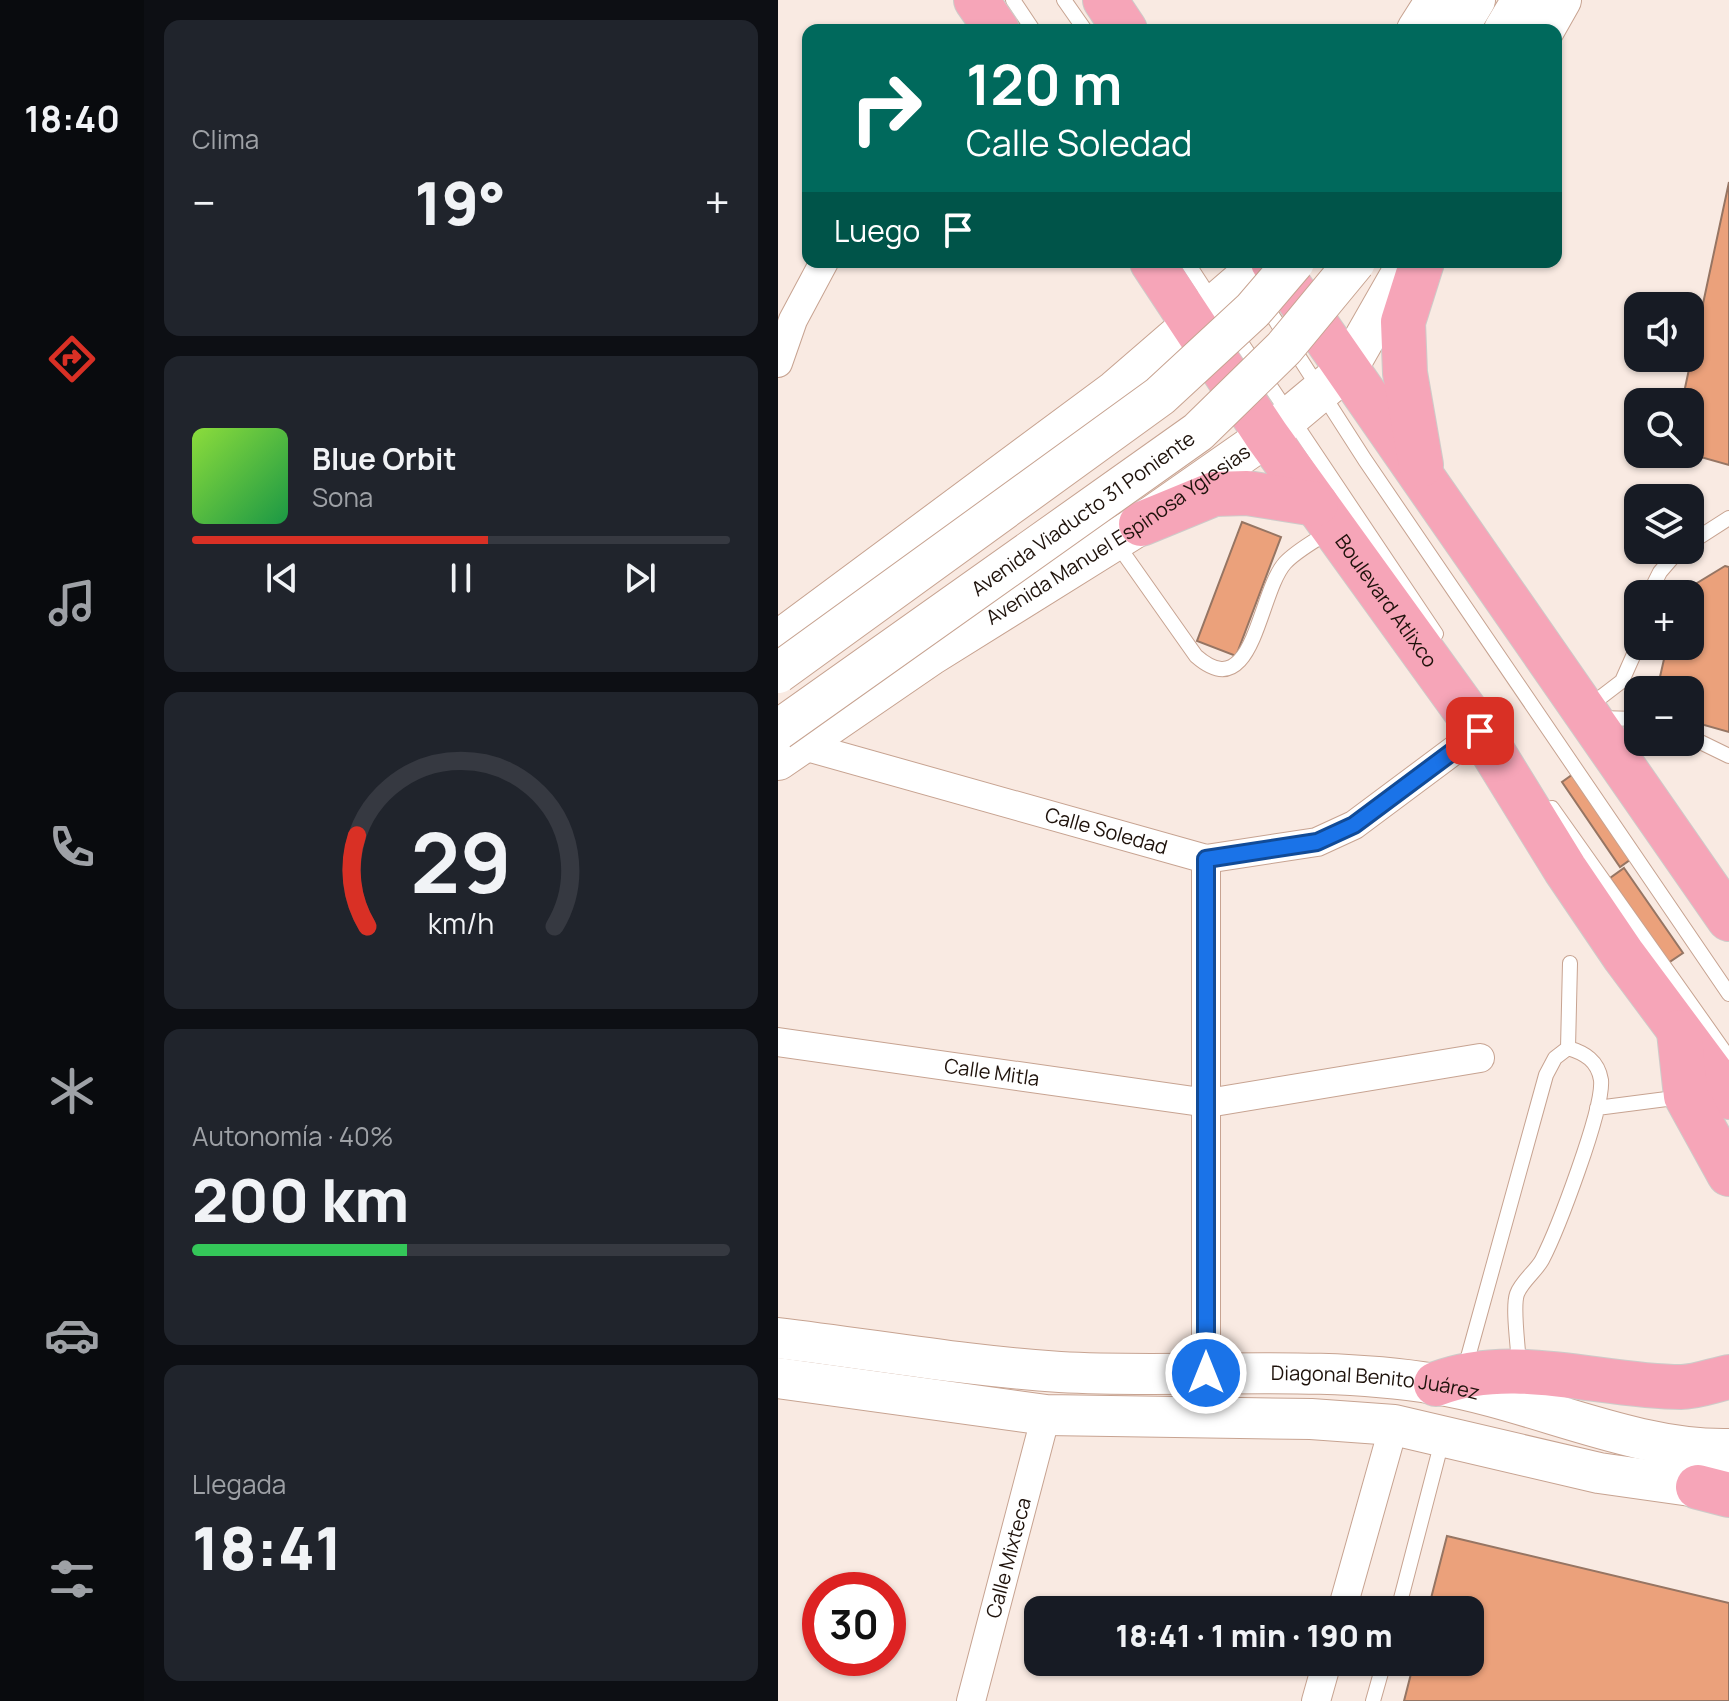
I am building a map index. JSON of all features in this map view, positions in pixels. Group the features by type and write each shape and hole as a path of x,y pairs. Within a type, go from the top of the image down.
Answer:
{"main road":[{"path":"976,0 993,24"},
{"path":"1105,0 1121,24"},
{"path":"1428,19 1475,0"},
{"path":"1508,24 1522,0"},
{"path":"1547,24 1561,0"},
{"name":"Boulevard Atlixco","path":"1158,268 1204,314 1279,426 1325,516 1480,731 1565,869 1679,1032 1729,1097"},
{"path":"778,641 1116,390 1254,268"},
{"path":"1257,268 1334,380 1424,479 1729,919"},
{"path":"778,673 1160,396 1253,310 1289,268"},
{"name":"Avenida Viaducto 31 Poniente","path":"785,745 1198,432 1284,348 1350,268"},
{"name":"Avenida Manuel Espinosa Yglesias","path":"785,745 1128,532 1279,426 1334,380 1404,268"},
{"path":"1420,268 1403,322 1405,373 1424,479"},
{"path":"1128,532 1214,494 1247,493 1325,516"},
{"path":"871,572 931,655"},
{"path":"1679,1032 1686,1096 1729,1174"},
{"name":"Diagonal Benito Juárez","path":"778,1338 1060,1372 1450,1379 1617,1432 1710,1449 1729,1449"},
{"path":"1450,1379 1520,1373 1684,1388 1729,1377"},
{"name":"Diagonal Benito Juárez","path":"778,1378 1046,1415 1311,1419 1394,1425 1599,1473 1719,1490"}],"street":[{"path":"778,363 786,317 820,268"},
{"name":"Calle Soledad","path":"785,745 1206,859 1317,842 1354,825 1480,731"},
{"path":"1206,859 1206,1373"},
{"name":"Calle Mitla","path":"778,1042 1208,1103 1480,1058"},
{"name":"Calle Mixteca","path":"971,1701 1046,1415"},
{"path":"1346,1596 1394,1425"},
{"path":"1316,1701 1323,1676"}],"lane":[{"path":"1013,0 1029,24"},
{"path":"1064,0 1081,24"},
{"path":"1189,268 1204,314"},
{"path":"1334,380 1729,994"},
{"path":"1279,426 1441,641"},
{"path":"1128,532 1196,656 1211,669 1225,671 1240,663 1274,579 1325,516"},
{"path":"1704,534 1729,518"},
{"path":"1587,714 1622,681 1631,660"},
{"path":"1587,714 1624,718"},
{"path":"1704,744 1729,756"},
{"path":"1547,800 1729,1058"},
{"path":"1568,1048 1570,963"},
{"path":"1520,1373 1516,1295 1540,1263 1551,1241 1597,1108 1601,1081 1596,1064 1584,1052 1568,1048"},
{"path":"1450,1379 1487,1288 1546,1075 1555,1058 1568,1048"},
{"path":"1597,1108 1686,1096"},
{"path":"1487,1288 1516,1295"},
{"path":"1402,1596 1443,1437"},
{"path":"1373,1701 1380,1676"}],"building":[{"path":"1729,182 1729,465 1704,458 1704,388 1685,388 1688,372 1704,372 1704,299"},
{"path":"1242,522 1281,537 1236,656 1197,641"},
{"path":"1725,566 1729,567 1729,732 1704,725 1704,676 1660,676 1664,660 1704,660 1702,580"},
{"path":"1576,772 1634,857 1620,867 1562,782"},
{"path":"1624,868 1683,953 1668,963 1610,878"},
{"path":"1447,1536 1729,1603 1729,1701 1404,1701 1410,1676 1484,1676 1484,1596 1432,1596"}],"route":[{"path":"1206,1373 1206,859 1317,842 1354,825 1480,731"}]}
